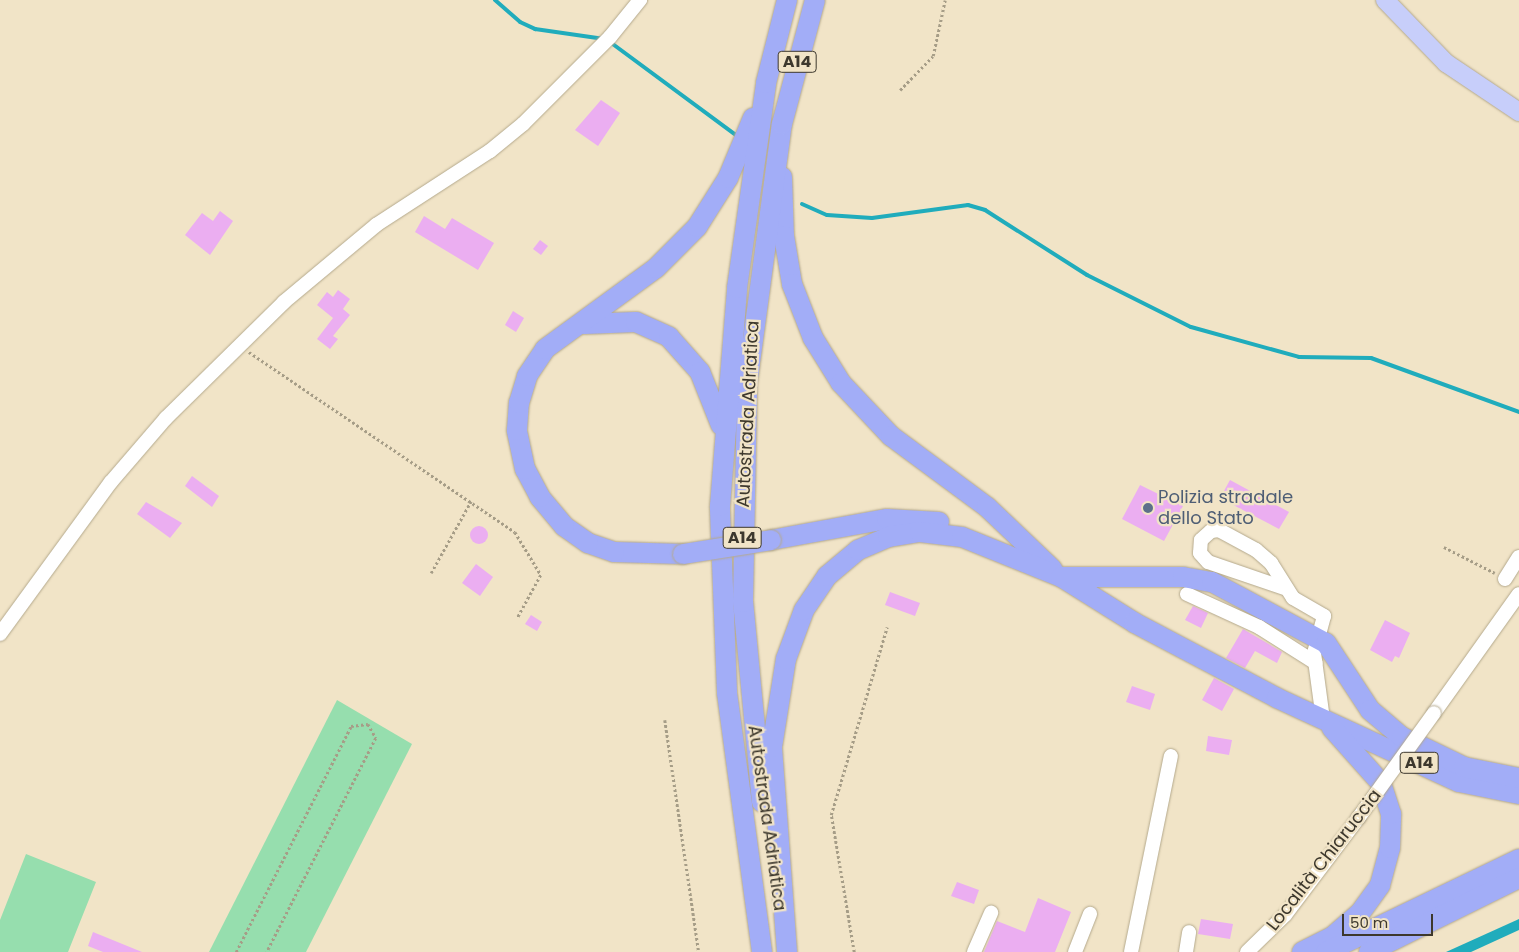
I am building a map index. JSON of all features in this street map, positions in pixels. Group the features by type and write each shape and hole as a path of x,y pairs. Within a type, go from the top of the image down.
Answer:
{"highway":[{"name":"Autostrada Adriatica","path":"762,952 724,659 720,556 723,430 766,83 787,0"},
{"name":"Autostrada Adriatica","path":"787,952 755,748 742,563 750,345 782,124 815,0"},
{"name":"A14","path":"766,83 737,158 703,219 664,262 545,349 523,388 517,430 532,483 554,516 588,543 631,556 683,554 872,521 926,520 978,534 1061,577 1167,641 1323,720 1459,782 1519,794"},
{"name":"A14","path":"782,124 788,268 801,311 830,368 883,429 987,507 1061,577"},
{"name":"A14","path":"579,325 631,321 669,336 700,372 723,430"},
{"name":"A14","path":"787,952 773,731 794,633 819,585 838,565 871,543 920,532 967,538 1061,577 1206,580 1317,637 1336,654 1370,710 1397,734 1464,767 1519,778"},
{"path":"1302,952 1339,932 1366,905 1382,879 1392,840 1390,810 1379,780 1323,720"},
{"path":"1326,952 1519,858"},
{"path":"1369,952 1519,878"}],"main road":[{"path":"1385,0 1397,6 1446,63 1519,112"}],"street":[{"path":"0,634 111,482 166,418 240,346 376,225 490,152 523,124 606,41 640,0"},
{"path":"1284,588 1208,562 1200,552 1201,540 1211,530 1219,530 1252,548 1271,564 1284,588 1298,603 1324,616 1317,637 1316,664 1323,720"},
{"path":"1506,579 1519,557"},
{"path":"1187,594 1259,627 1316,664"},
{"name":"Località Chiaruccia","path":"1247,952 1285,914 1359,817 1519,594"},
{"path":"1131,952 1170,756"},
{"path":"974,952 991,913"},
{"path":"1075,952 1090,914"},
{"path":"1186,952 1189,932"}],"path":[{"path":"900,90 933,56 945,0"},
{"path":"240,346 515,532 541,575 518,617"},
{"path":"431,573 470,501"},
{"path":"1444,547 1506,579"},
{"path":"854,952 830,815 887,627"},
{"path":"664,720 699,952"},
{"path":"236,952 351,726 368,724 376,738 268,952"}],"green space":[{"path":"337,700 412,744 306,952 209,952"},
{"path":"26,854 96,882 68,952 0,952 0,920"}],"water":[{"path":"1519,919 1519,930 1471,952 1446,952"}],"building":[{"path":"601,100 620,113 598,146 575,130"},
{"path":"220,211 233,221 210,255 185,235 202,213 213,221"},
{"path":"424,216 445,229 452,218 494,243 478,270 415,232"},
{"path":"540,240 548,246 541,255 533,249"},
{"path":"338,290 350,299 343,309 350,315 333,336 338,339 330,349 317,339 333,318 317,305 327,292 333,297"},
{"path":"513,311 524,318 516,332 505,325"},
{"path":"192,476 219,496 212,507 185,486"},
{"path":"1230,480 1289,512 1279,529 1220,498"},
{"path":"1140,485 1183,506 1164,541 1122,519"},
{"path":"146,502 182,523 170,538 137,514"},
{"path":"475,526 483,526 488,531 486,542 475,544 470,539 470,531"},
{"path":"476,564 493,577 480,596 462,583"},
{"path":"890,592 920,603 915,616 885,605"},
{"path":"1193,606 1208,613 1201,628 1185,620"},
{"path":"531,615 542,622 537,631 525,624"},
{"path":"1385,620 1410,633 1399,658 1395,656 1392,662 1370,650"},
{"path":"1243,629 1282,652 1277,663 1255,651 1245,668 1226,658"},
{"path":"1214,678 1234,689 1222,711 1202,700"},
{"path":"1132,686 1155,694 1150,710 1126,702"},
{"path":"1208,736 1232,740 1229,755 1206,751"},
{"path":"957,882 979,890 974,904 951,896"},
{"path":"1038,898 1071,912 1055,952 984,952 997,921 1025,932"},
{"path":"1201,919 1233,924 1230,939 1198,934"},
{"path":"93,932 142,952 103,952 88,946"}],"waterway":[{"path":"495,0 520,22 535,29 604,39"},
{"path":"610,42 737,136"},
{"path":"802,204 827,215 872,218 968,205 985,210 1087,275 1191,327 1299,357 1371,358 1519,412"}],"place":[{"name":"Polizia stradale dello Stato","path":"1148,508"}]}
